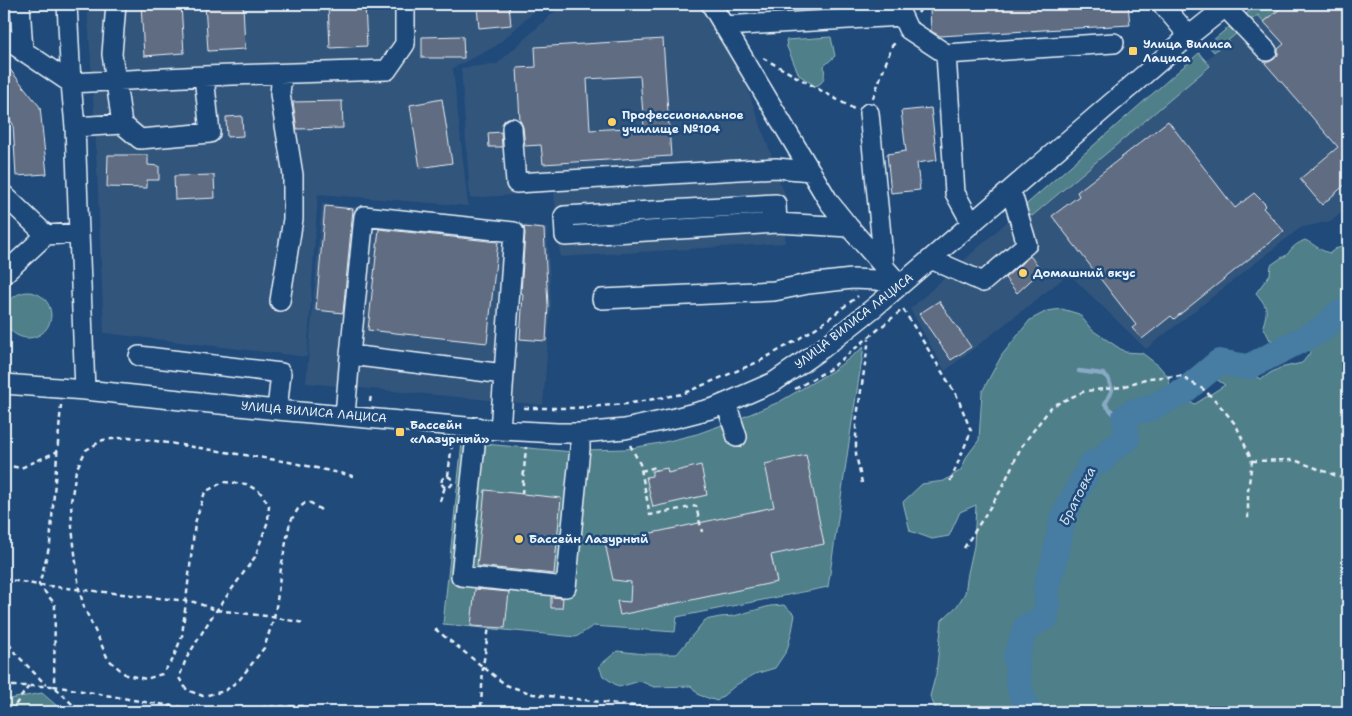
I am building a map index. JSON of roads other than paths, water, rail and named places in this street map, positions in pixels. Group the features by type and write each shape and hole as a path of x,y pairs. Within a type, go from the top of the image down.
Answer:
{"street":[{"path":"20,4 24,52"},
{"path":"68,4 75,128 85,390"},
{"path":"116,4 112,54 122,124"},
{"path":"4,38 71,83 204,76 387,70 405,44 405,4"},
{"path":"711,4 829,202 900,285"},
{"path":"1162,4 1190,36"},
{"path":"1227,5 1267,51"},
{"name":"УЛИЦА ВИЛИСА ЛАЦИСА","path":"4,384 85,390 500,430 557,433 625,429 714,408 774,382 823,348 876,306 1227,5"},
{"path":"723,26 902,16 908,29 946,54 1114,43"},
{"path":"946,54 955,193 972,224"},
{"path":"280,302 293,219 293,175 280,94 282,74"},
{"path":"75,128 122,124 140,138 210,133 204,76"},
{"path":"869,112 884,266"},
{"path":"512,128 516,183 776,168 811,171"},
{"path":"930,259 983,282 1027,244 1011,191"},
{"path":"4,195 46,235"},
{"path":"777,224 776,204 564,216 565,236 777,224 849,227"},
{"path":"345,415 364,216 514,232 500,430"},
{"path":"4,274 46,235 78,233"},
{"path":"602,300 774,291 808,284 852,279 877,280 900,285"},
{"path":"350,355 504,374"},
{"path":"139,356 281,373 277,410"},
{"path":"726,403 737,436"},
{"path":"476,427 460,576 566,587 580,433"}],"waterway":[{"name":"Братовка","path":"1025,712 1026,707 1019,686 1016,657 1026,627 1046,617 1046,586 1053,566 1063,518 1091,464 1103,460 1109,451 1127,439 1125,417 1135,411 1148,409 1183,392 1219,362 1248,367 1321,330 1338,314 1348,311"},
{"path":"1079,371 1103,374 1108,378 1112,390 1105,404 1114,414 1125,417"}],"place":[{"name":"Улица Вилиса Лациса","path":"1133,51"},
{"name":"Профессиональное училище №104","path":"612,122"},
{"name":"Домашний вкус","path":"1023,273"},
{"name":"Бассейн «Лазурный»","path":"400,432"},
{"name":"Бассейн Лазурный","path":"519,539"}]}
